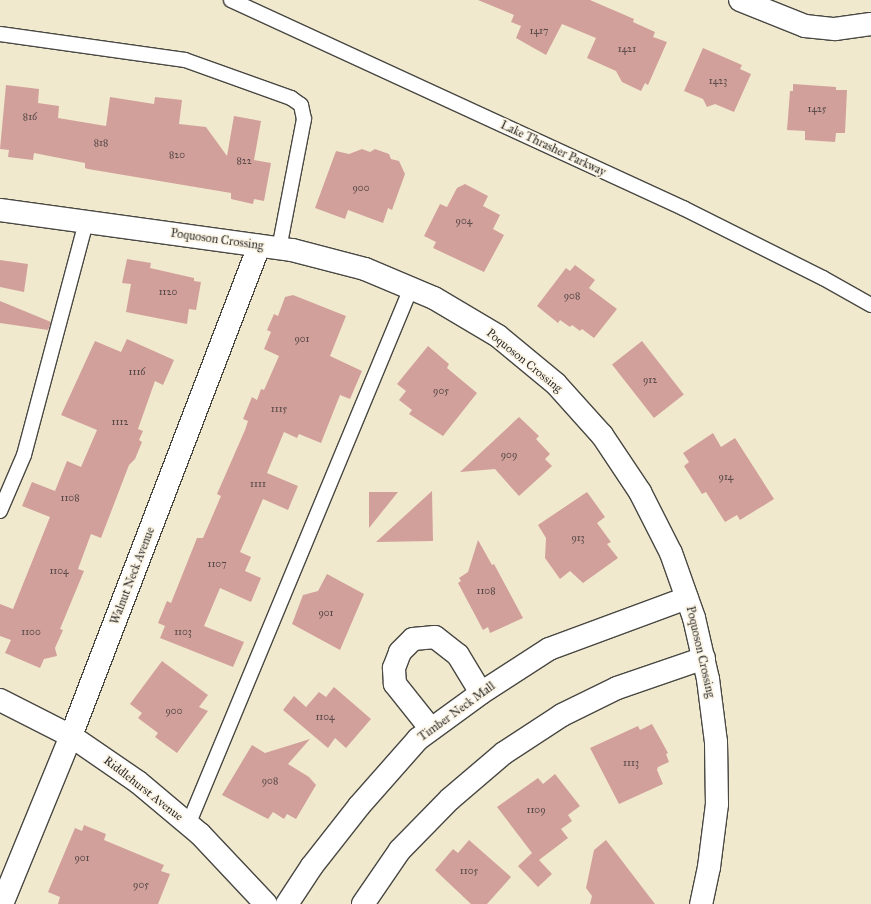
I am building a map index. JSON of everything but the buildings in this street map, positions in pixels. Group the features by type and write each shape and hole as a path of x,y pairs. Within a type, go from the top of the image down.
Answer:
{"street":[{"path":"740,0 805,26 835,30 871,24"},
{"name":"Poquoson Crossing","path":"0,210 269,248 365,269 434,298 498,336 556,384 602,435 640,492 671,553 687,598 704,658 716,742 717,804 709,867 701,904"},
{"name":"Walnut Neck Avenue","path":"2,904 269,248"},
{"name":"Timber Neck Mall","path":"287,904 312,866 359,806 418,739 481,693 549,649 687,598"},
{"path":"431,730 395,684 394,668 400,652 413,639 435,637 458,654 481,693"},
{"path":"363,904 400,850 450,799 504,753 562,715 617,688 704,658"},
{"name":"Riddlehurst Avenue","path":"0,700 71,736 138,782 188,825 266,904"}],"lane":[{"name":"Lake Thrasher Parkway","path":"231,0 683,208 823,278 871,305"},
{"path":"0,34 185,60 291,98 300,106 304,119 269,248"},
{"path":"0,511 24,455 86,222"},
{"path":"188,825 411,288"}]}
